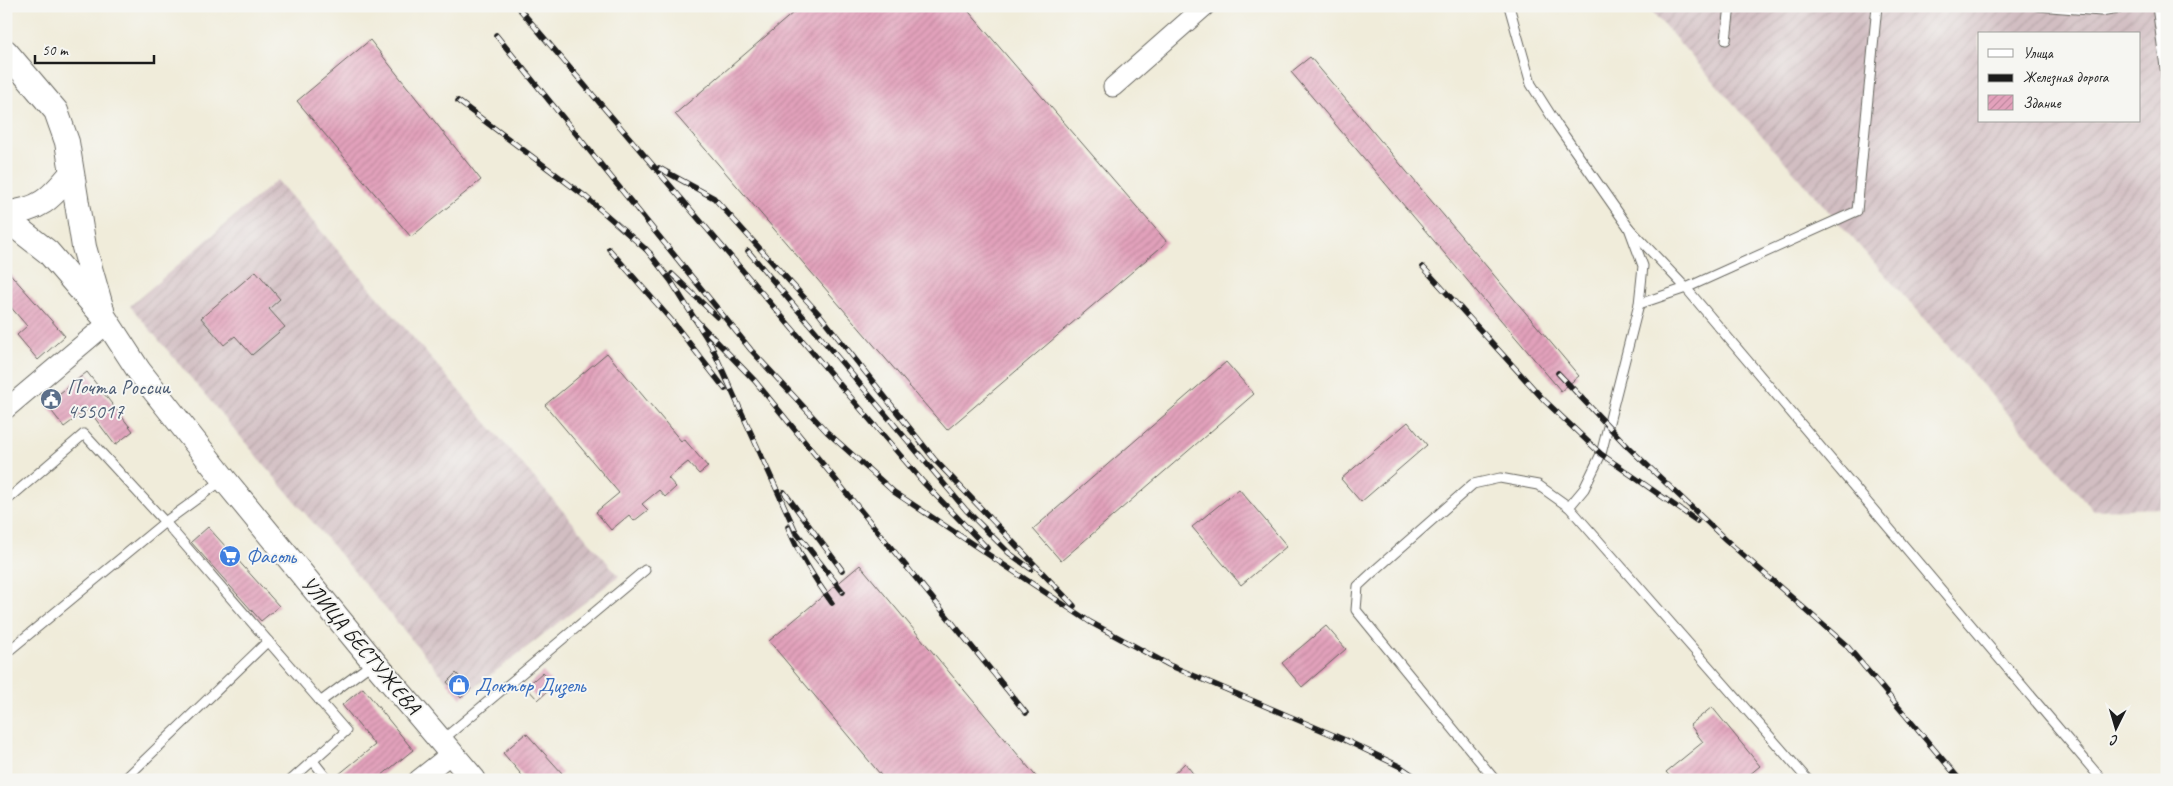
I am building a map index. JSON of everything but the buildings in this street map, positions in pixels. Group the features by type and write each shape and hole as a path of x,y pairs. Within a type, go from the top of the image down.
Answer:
{"street":[{"path":"1113,87 1205,6"},
{"path":"6,52 56,111 67,142 84,247 106,320"},
{"path":"6,213 25,212 52,197 71,174"},
{"path":"6,219 48,252 106,320"},
{"path":"8,404 106,320"},
{"name":"УЛИЦА БЕСТУЖЕВА","path":"106,320 139,371 224,479 374,662 474,780"},
{"path":"418,780 447,747"}],"lane":[{"path":"1509,6 1531,84 1557,125 1629,228 1686,288 2102,780"},
{"path":"1726,40 1730,6"},
{"path":"1639,304 1686,288 1856,211 1876,6"},
{"path":"2038,6 2101,11 2128,6"},
{"path":"2157,6 2167,83"},
{"path":"1569,507 1584,489 1601,454 1639,304 1643,266 1629,228"},
{"path":"6,501 84,434 165,522 346,731 291,780"},
{"path":"1495,780 1356,610 1358,586 1473,484 1500,478 1538,485 1569,507 1808,780"},
{"path":"6,653 165,522 224,479"},
{"path":"447,747 646,570"},
{"path":"124,780 268,641"},
{"path":"320,702 374,662"},
{"path":"312,761 328,780"}],"shaded area":[{"path":"1647,6 2167,6 2167,508 2093,510"},
{"path":"277,180 619,576 461,698 130,306"}],"railway":[{"path":"517,6 923,482 987,548"},
{"path":"496,35 751,350 827,432 894,492 1090,622 1169,665 1345,740 1401,767 1420,780"},
{"path":"458,101 586,197 650,253"},
{"path":"659,168 714,198 820,315 935,460 1074,606"},
{"path":"609,249 672,321 725,389"},
{"path":"646,249 671,281 711,345 796,532 843,592"},
{"path":"748,251 966,510 1009,553 1031,569"},
{"path":"1423,267 1544,400 1601,454 1697,521"},
{"path":"672,274 717,317"},
{"path":"693,317 755,381 1026,713"},
{"path":"1558,373 1628,447 1726,540 1846,645 1960,780"},
{"path":"784,492 842,570"},
{"path":"788,527 807,566 832,603"}],"place":[{"name":"Почта России 455017","path":"51,399"},
{"name":"Фасоль","path":"230,556"},
{"name":"Доктор Дизель","path":"459,685"}]}
